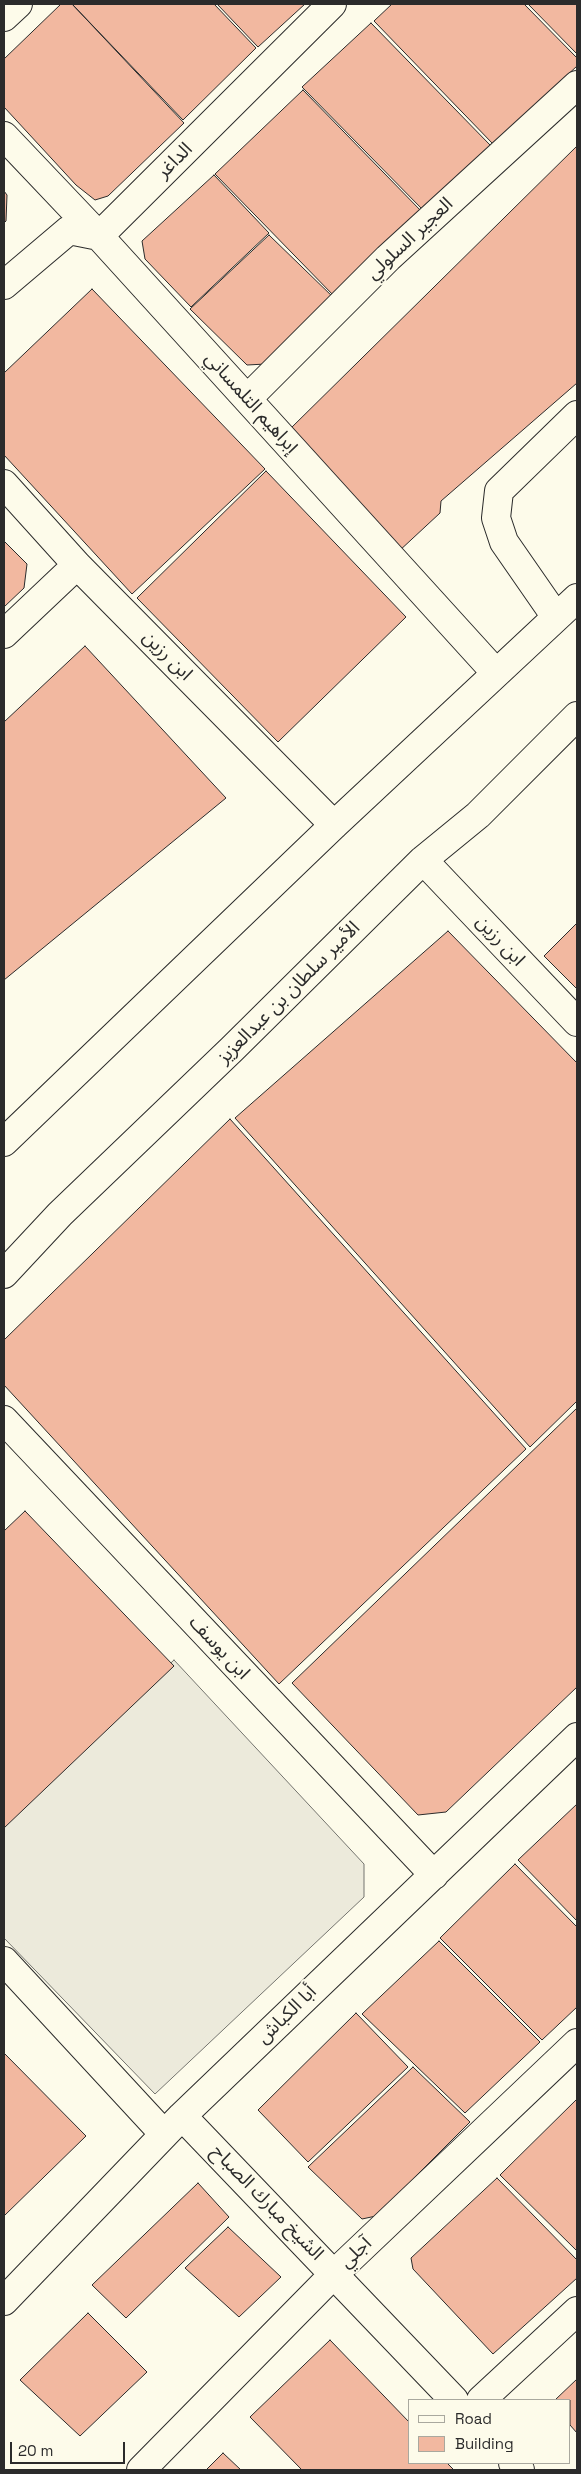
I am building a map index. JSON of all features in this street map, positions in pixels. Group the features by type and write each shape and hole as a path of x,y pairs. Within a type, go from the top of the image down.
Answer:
{"street":[{"path":"4,17 18,4"},
{"name":"الداغر","path":"99,236 332,4"},
{"name":"العجير السلولي","path":"247,399 388,258 577,85"},
{"name":"إبراهيم التلمساني","path":"4,136 99,236 496,673"},
{"path":"4,285 69,230 99,236"},
{"path":"556,618 504,542 496,518 499,491 577,415"},
{"name":"ابن رزين","path":"4,484 77,565 334,825"},
{"path":"4,634 77,565"},
{"path":"4,1142 334,825 577,598"},
{"name":"الأمير سلطان بن عبدالعزيز","path":"4,1274 60,1214 232,1049 424,860 478,815 577,716"},
{"name":"ابن رزين","path":"424,860 577,1022"},
{"name":"ابن يوسف","path":"4,1420 434,1875"},
{"name":"أبا الكباش","path":"4,2301 173,2125 577,1737"},
{"name":"الشيخ مبارك الصباح","path":"4,1961 173,2125 335,2273 453,2399"},
{"name":"آجلي","path":"141,2470 335,2273 577,2043"},
{"path":"482,2399 577,2311"}],"shaded area":[{"path":"174,1660 364,1864 364,1897 155,2094 4,1938 4,1821"}],"building":[{"path":"61,4 72,4 184,123 108,196 95,200 76,185 4,107 4,59"},
{"path":"72,4 214,4 256,48 183,120"},
{"path":"217,4 305,4 258,47"},
{"path":"392,4 524,4 577,58 577,66 493,144 374,21"},
{"path":"528,4 577,4 577,54"},
{"path":"371,23 491,146 424,211 302,87"},
{"path":"303,90 423,213 335,297 215,174"},
{"path":"577,146 577,383 441,501 440,513 398,552 288,431"},
{"path":"214,175 269,233 191,307 145,259 142,241"},
{"path":"4,191 7,195 6,221 4,223"},
{"path":"269,235 335,299 266,364 247,365 190,309"},
{"path":"92,289 265,469 132,594 4,455 4,373"},
{"path":"266,471 406,617 278,742 137,598"},
{"path":"4,541 27,564 24,588 4,607"},
{"path":"85,646 226,798 4,980 4,722"},
{"path":"577,923 577,989 544,956"},
{"path":"448,931 577,1063 577,1401 530,1447 235,1118"},
{"path":"230,1119 526,1449 279,1684 4,1385 4,1340"},
{"path":"577,1408 577,1687 446,1812 418,1815 292,1683"},
{"path":"25,1511 174,1666 4,1828 4,1531"},
{"path":"577,1804 577,1921 518,1860"},
{"path":"515,1864 577,1927 577,2007 542,2040 440,1938"},
{"path":"439,1941 540,2042 465,2113 362,2014"},
{"path":"356,2013 408,2067 308,2162 258,2110"},
{"path":"4,2053 86,2136 4,2216"},
{"path":"413,2067 470,2122 376,2216 362,2219 308,2167"},
{"path":"577,2099 577,2251 500,2175"},
{"path":"497,2178 577,2260 577,2278 493,2354 413,2269 411,2258"},
{"path":"198,2183 229,2217 126,2318 92,2285"},
{"path":"228,2227 281,2277 239,2317 185,2268"},
{"path":"88,2313 147,2372 80,2436 20,2380"},
{"path":"330,2340 408,2421 408,2464 448,2464 454,2470 302,2470 250,2417"},
{"path":"577,2379 577,2433 571,2426 571,2399 556,2399"},
{"path":"223,2453 241,2470 206,2470"}]}
